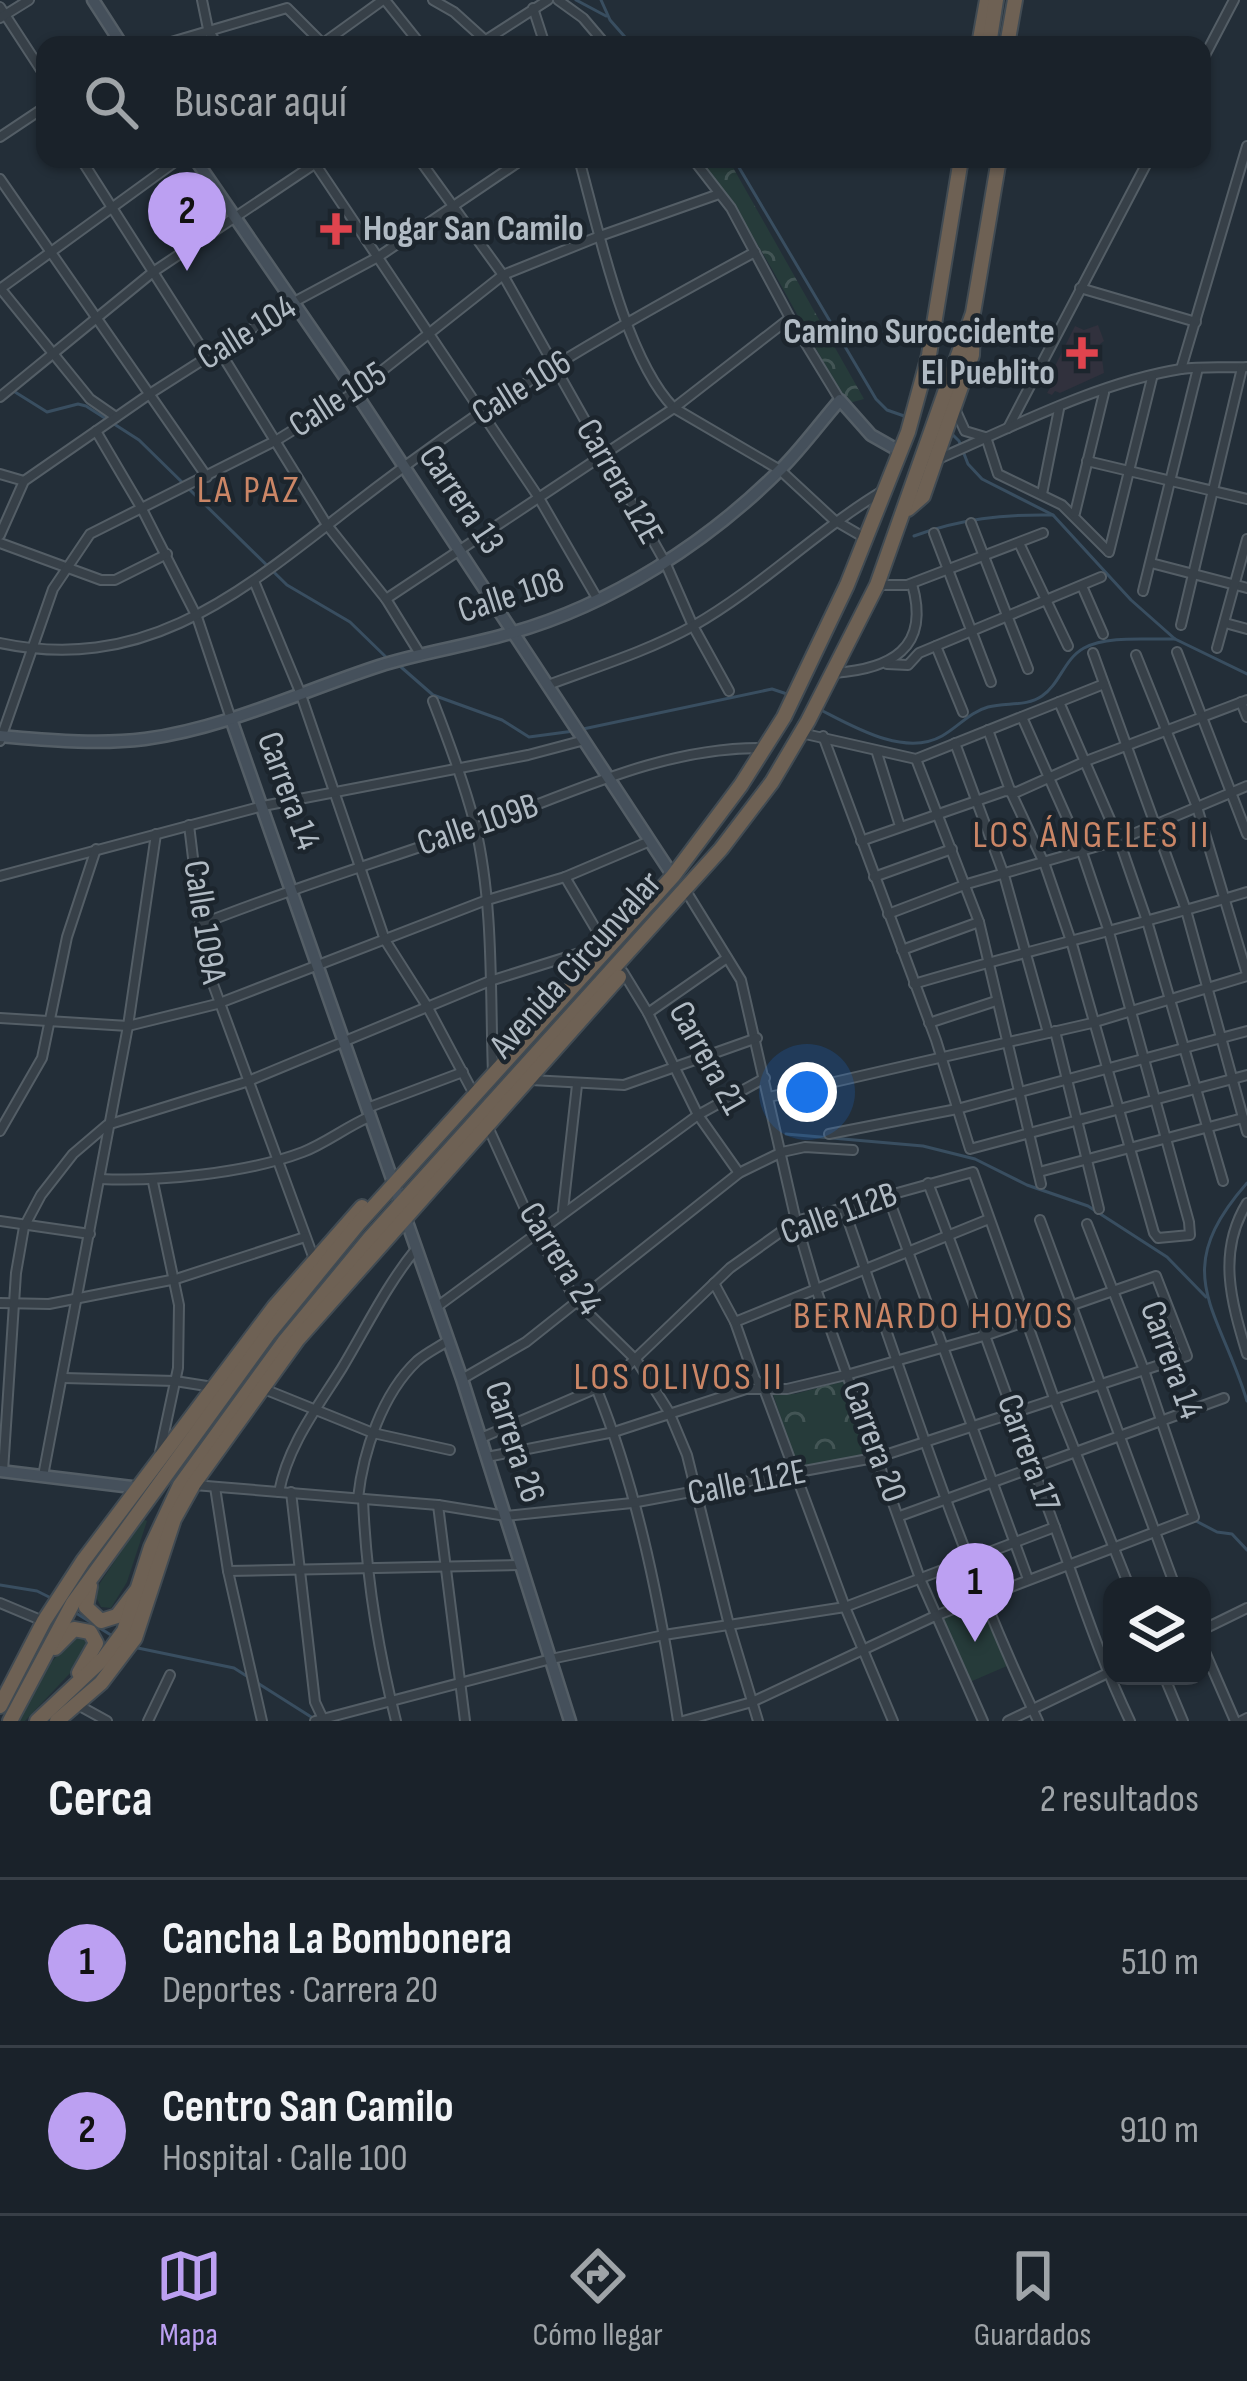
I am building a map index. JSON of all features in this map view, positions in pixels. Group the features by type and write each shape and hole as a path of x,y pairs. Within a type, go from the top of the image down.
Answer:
{"highway":[{"path":"980,36 986,0"},
{"path":"990,36 996,0"},
{"path":"1012,36 1018,0"},
{"name":"Avenida Circunvalar","path":"10,1721 63,1604 98,1565 269,1333 396,1183 674,877 785,714 867,539 916,409 963,168"},
{"path":"988,168 992,206"},
{"name":"Avenida Circunvalar","path":"38,1721 126,1640 156,1532 188,1472 326,1289 404,1209 737,830 811,729 905,512 941,446 974,313 998,168"},
{"path":"944,419 956,401 972,355 974,313"},
{"path":"905,512 923,496 941,446"},
{"path":"57,1721 100,1683 148,1609 168,1534 193,1485 262,1388 404,1209 530,1080 623,972 641,940"},
{"path":"0,1706 44,1621 63,1604 214,1387 314,1259 361,1208 396,1183"},
{"path":"98,1565 86,1599 94,1618 117,1616 139,1587"},
{"path":"30,1681 69,1631 83,1629 94,1637 94,1651 62,1695"}],"street":[{"path":"29,0 2,14 36,63"},
{"path":"93,0 116,36"},
{"path":"202,0 212,36"},
{"path":"334,36 384,0 414,36"},
{"path":"434,0 454,12 476,36"},
{"path":"491,36 548,0"},
{"path":"558,0 584,18 599,36"},
{"path":"1211,44 1234,0"},
{"path":"187,36 287,8 313,36"},
{"path":"532,8 542,36"},
{"path":"0,137 36,113"},
{"path":"1180,369 1247,146"},
{"path":"87,168 208,358"},
{"path":"115,417 90,399 0,288 167,168"},
{"name":"Carrera 13","path":"201,168 355,392 674,877"},
{"path":"7,391 153,272 307,168"},
{"path":"321,168 483,412 598,600"},
{"name":"Carrera 12E","path":"426,168 503,275 665,562 729,691"},
{"name":"Calle 104","path":"24,482 151,393 294,302 378,257 500,168"},
{"path":"581,168 628,321 651,379 674,408 780,470 834,520 867,539"},
{"path":"700,168 755,252 840,400 871,435 901,452"},
{"path":"1008,428 1144,168"},
{"path":"0,179 207,477"},
{"name":"Calle 105","path":"0,738 53,589 90,534 277,440 355,392 503,275 719,194"},
{"name":"Calle 106","path":"0,643 34,650 113,645 197,617 254,581 403,466 483,412 628,321 755,252"},
{"path":"1080,288 1196,322"},
{"path":"386,599 674,408 790,318"},
{"path":"219,350 327,526 386,599 414,656"},
{"path":"941,446 969,445 1059,407 1180,369 1244,367 1181,626"},
{"path":"1143,591 1198,368"},
{"path":"986,436 998,474 1075,514 1109,552 1152,377"},
{"path":"1075,514 1104,392"},
{"name":"Calle 108","path":"0,738 140,740 231,719 384,664 514,633 598,600 665,562 780,470 840,400"},
{"path":"956,401 955,412 965,431 986,436"},
{"path":"1042,494 1059,407"},
{"name":"Carrera 14","path":"100,428 197,617 396,1183"},
{"path":"1087,461 1247,500"},
{"path":"0,474 24,482 0,539 101,580 115,580 166,554"},
{"path":"548,685 693,626 740,596 834,520 888,488"},
{"path":"971,523 1028,669"},
{"path":"934,533 991,682"},
{"path":"877,585 911,584 1043,533"},
{"path":"1019,543 1068,646"},
{"path":"1217,648 1247,543"},
{"path":"1151,563 1247,589"},
{"path":"831,679 887,664 908,665 919,652 1102,577"},
{"path":"254,581 300,692 385,940 475,1096"},
{"path":"887,664 909,640 918,605 911,584"},
{"path":"1082,586 1103,634"},
{"path":"1225,623 1247,629"},
{"path":"909,640 919,652"},
{"path":"936,646 963,712"},
{"path":"1177,652 1247,834"},
{"path":"1093,653 1186,910 1247,1132"},
{"path":"769,1097 1132,1012 1247,975 1197,807 1136,655"},
{"path":"811,729 877,752 916,759 1104,684"},
{"path":"433,701 476,828 493,1076"},
{"path":"861,841 975,800 1017,792 1244,701 1247,717"},
{"path":"1058,703 1119,840 1147,921 1223,1181"},
{"path":"988,730 1045,865 1072,944 1157,1238 1190,1235 1109,932 1082,852 1022,717"},
{"path":"811,729 861,841 970,1149 1247,1075"},
{"name":"Calle 109A","path":"314,1259 200,947 189,825 459,768 578,734"},
{"path":"955,743 1004,875 1099,1209"},
{"name":"Calle 109B","path":"199,925 290,888 476,828 608,778 684,756 764,748"},
{"path":"877,752 900,826"},
{"path":"916,759 979,922 1041,1184"},
{"path":"888,914 967,884 1119,840 1247,786"},
{"path":"0,876 189,825"},
{"path":"43,1476 128,1026 152,887 156,834"},
{"path":"0,1018 128,1026 217,1004 484,901 565,877 651,840"},
{"path":"0,1131 36,1070 51,1022 67,937 97,848"},
{"path":"874,878 952,849"},
{"path":"140,1489 1,1471 24,1227 62,1166 107,1125 246,1082 490,981 606,948 565,877"},
{"name":"Carrera 20","path":"685,889 740,980 816,1289 921,1581 983,1721"},
{"path":"914,984 1247,892"},
{"path":"902,950 979,922"},
{"path":"648,1013 728,958"},
{"name":"Carrera 21","path":"623,972 698,1115 739,1173"},
{"path":"929,1023 997,1001"},
{"path":"829,1134 957,1109 1247,1031"},
{"path":"530,1080 624,1085 757,1038"},
{"path":"100,1179 153,1182 302,1152 368,1113 463,1072"},
{"path":"438,1306 698,1115 765,1078"},
{"path":"562,1212 578,1085"},
{"path":"1039,1172 1243,1118"},
{"name":"Carrera 24","path":"488,1127 535,1231 578,1302 638,1361 669,1412 687,1455 758,1721"},
{"path":"463,1379 526,1342 739,1173 782,1152 817,1146 854,1150"},
{"name":"Calle 112B","path":"481,1438 597,1390 638,1361 714,1282 796,1222 974,1172 989,1220"},
{"path":"153,1182 176,1279 179,1352 156,1467"},
{"name":"Carrera 26","path":"396,1183 570,1721"},
{"name":"Carrera 17","path":"928,1184 1103,1654"},
{"path":"887,1194 1028,1579"},
{"path":"1247,1203 1235,1222 1228,1263 1247,1354"},
{"path":"843,1206 983,1597 1038,1721"},
{"path":"735,1322 989,1220 1126,1577"},
{"path":"1040,1220 1171,1577"},
{"path":"0,1221 90,1234"},
{"name":"Carrera 14","path":"1087,1224 1194,1517 1154,1533"},
{"path":"0,1303 76,1300 176,1279 305,1237"},
{"path":"279,1492 312,1411 393,1279 418,1248"},
{"name":"Calle 112E","path":"193,1485 438,1505 506,1516 695,1494 879,1457 1187,1356 1156,1276 1114,1291"},
{"path":"714,1282 735,1322 755,1379 764,1389 893,1721"},
{"path":"487,1457 614,1432 746,1389 788,1389 850,1374 987,1335 1114,1291"},
{"path":"396,1721 365,1569 361,1470 373,1433 402,1380 417,1361 449,1340"},
{"path":"64,1378 175,1381 214,1387"},
{"path":"262,1388 373,1433 450,1450"},
{"path":"597,1390 614,1432 632,1503 680,1721 752,1702 935,1616 1154,1533"},
{"path":"900,1516 1224,1398"},
{"path":"215,1487 228,1571 262,1721"},
{"path":"291,1492 319,1720 664,1634 845,1607 1055,1527"},
{"path":"438,1505 465,1721"},
{"path":"228,1571 520,1565"},
{"path":"0,1603 44,1621"},
{"path":"1211,1626 1247,1608"},
{"path":"1211,1662 1241,1720"},
{"path":"148,1721 170,1675"},
{"path":"1008,1721 1103,1675"},
{"name":"Carrera 17","path":"1115,1685 1130,1721"},
{"path":"1168,1685 1183,1721"},
{"path":"76,1704 106,1721"}],"shaded area":[{"name":"Camino Suroccidente El Pueblito","path":"1098,325 1104,341 1100,344 1104,373 1060,393 1047,393 1050,388 1045,386 1075,326 1084,330"}],"green space":[{"path":"707,168 733,168 864,399 849,403 845,399"},
{"path":"846,1380 871,1454 798,1469 773,1394 795,1394"},
{"path":"143,1519 147,1521 127,1582 111,1608 101,1607 95,1595 100,1583"},
{"path":"980,1603 1007,1666 970,1682 943,1618"},
{"path":"75,1636 86,1643 74,1669 25,1721 19,1721 46,1668"}],"waterway":[{"path":"576,0 606,16"},
{"path":"601,0 624,36"},
{"path":"739,168 876,399 887,410 907,417"},
{"path":"15,392 47,412 86,406 139,440 287,585 350,622 388,659"},
{"path":"950,432 982,479 1053,515 1131,600 1175,639 1247,674"},
{"path":"914,536 982,519 1053,515"},
{"path":"821,710 880,737 928,742 982,709 1042,696 1072,658 1093,644 1175,639"},
{"path":"401,667 433,695 502,720 529,737 574,731"},
{"path":"583,729 772,689 790,695"},
{"path":"786,1134 923,1146 975,1159 1027,1185 1088,1206 1167,1257 1206,1297"},
{"path":"1247,1183 1223,1214 1205,1266 1213,1314 1247,1401"},
{"path":"1196,1521 1232,1534 1247,1550"},
{"path":"0,1585 37,1591 53,1599"},
{"path":"76,1613 114,1637"},
{"path":"133,1647 234,1668 316,1720"}],"place":[{"name":"Hogar San Camilo","path":"336,229"},
{"name":"Centro San Camilo","path":"187,271"},
{"name":"Camino Suroccidente El Pueblito","path":"1082,353"},
{"name":"Cancha La Bombonera","path":"975,1642"}],"district":[{"name":"LA PAZ","path":"249,490"},
{"name":"LOS ÁNGELES II","path":"1092,835"},
{"name":"BERNARDO HOYOS","path":"934,1316"},
{"name":"LOS OLIVOS II","path":"679,1377"}]}
